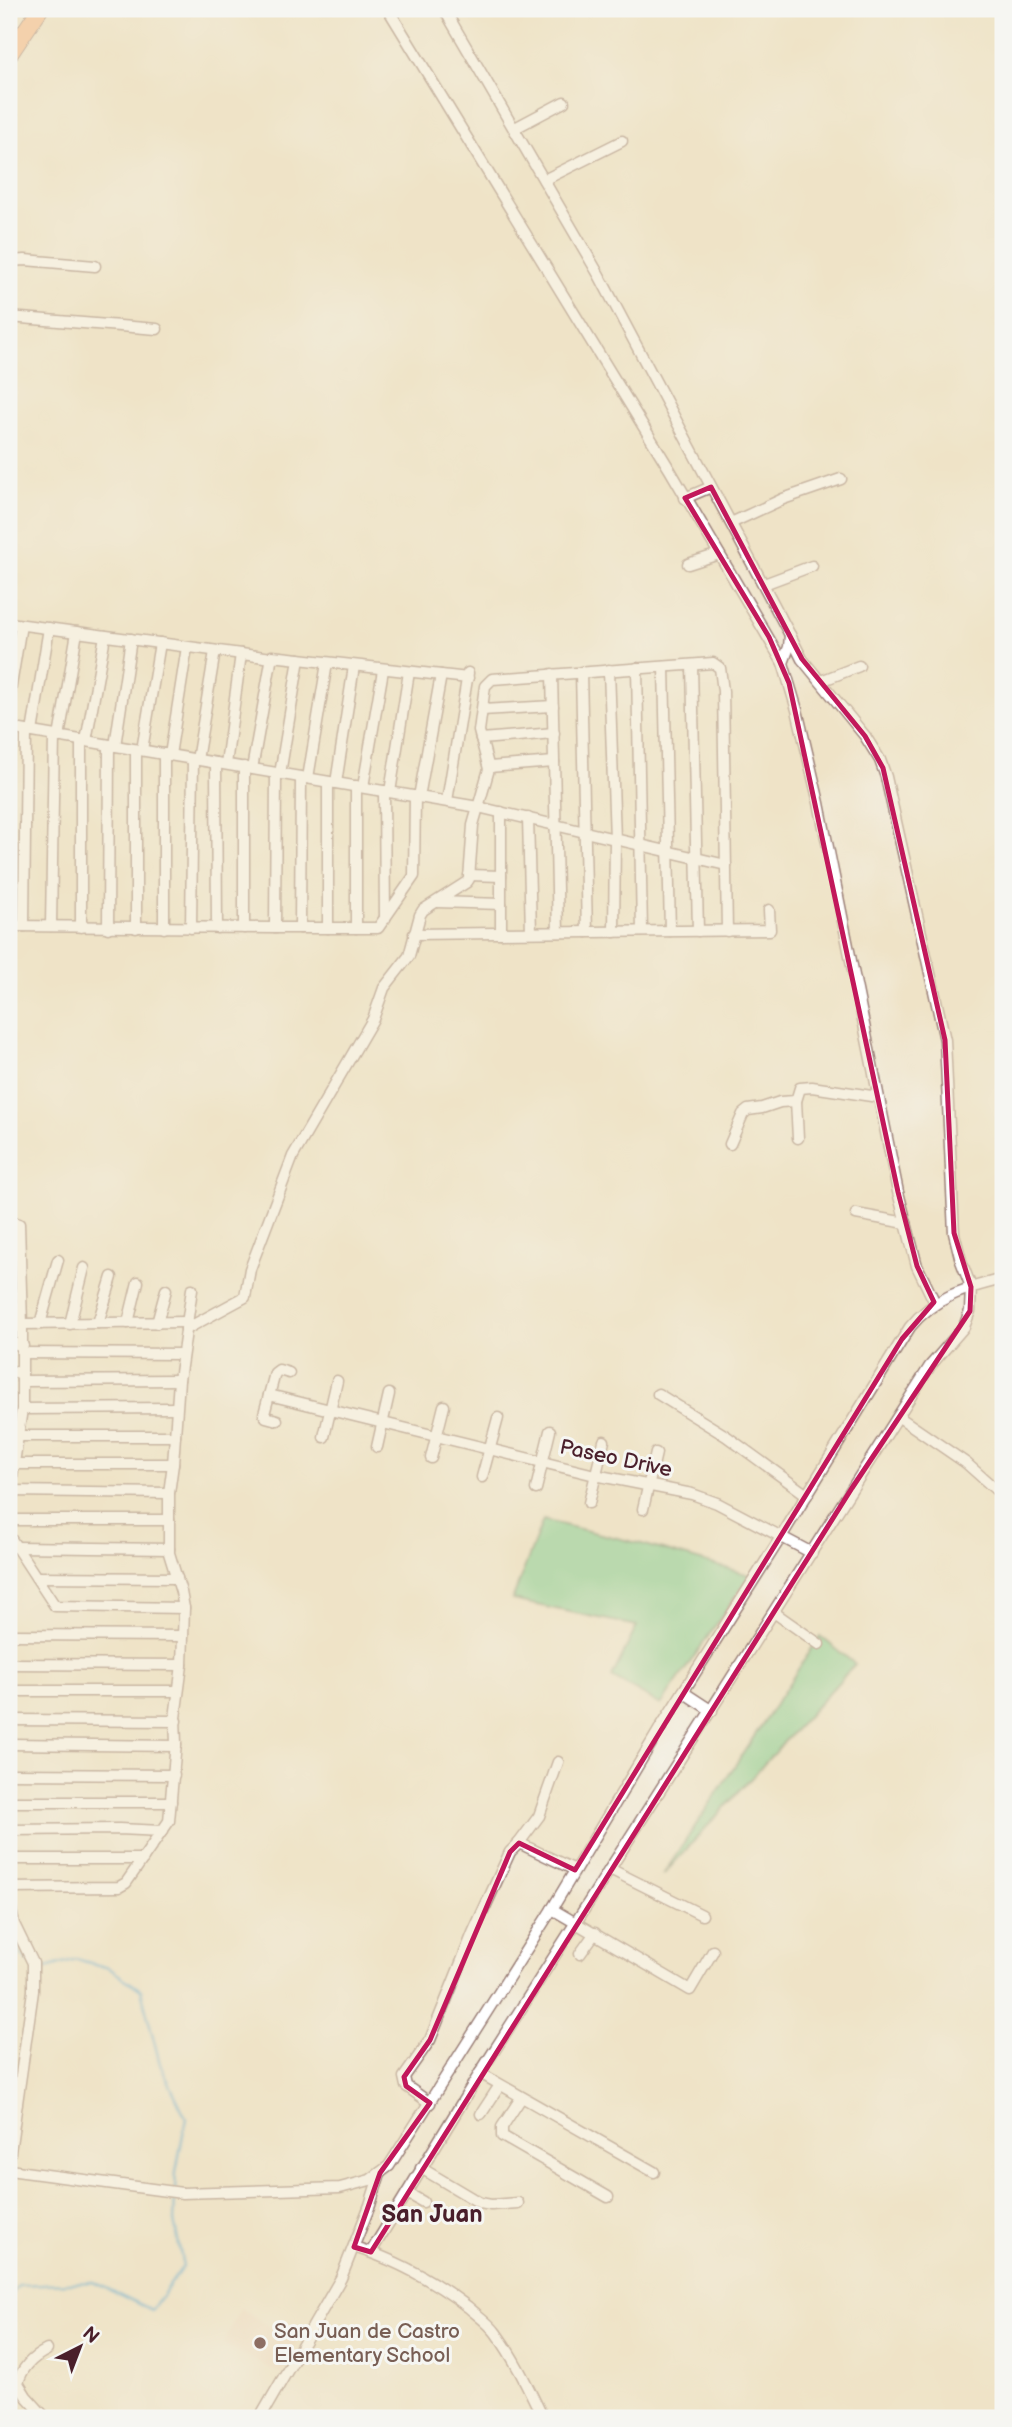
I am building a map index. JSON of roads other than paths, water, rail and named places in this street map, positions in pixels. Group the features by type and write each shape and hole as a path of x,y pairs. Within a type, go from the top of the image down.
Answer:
{"highway":[{"path":"9,55 40,9"}],"street":[{"path":"388,9 605,361 783,663 819,803 906,1223 918,1266 935,1303"},
{"path":"371,2252 480,2073 775,1613 934,1359 964,1327 970,1311 971,1287 954,1233 945,1040 880,760 866,736 802,659 598,275 444,9"},
{"path":"514,128 564,102"},
{"path":"544,180 622,141"},
{"path":"9,261 95,266"},
{"path":"9,317 157,329"},
{"path":"731,523 783,499 841,479"},
{"path":"685,498 711,487"},
{"path":"688,564 719,554"},
{"path":"764,584 812,566"},
{"path":"9,623 272,659"},
{"path":"9,698 21,625"},
{"path":"24,926 29,732 49,628"},
{"path":"51,926 57,736 77,632"},
{"path":"783,663 790,635"},
{"path":"81,927 84,741 105,636"},
{"path":"108,928 112,746 131,639"},
{"path":"136,928 139,750 160,643"},
{"path":"164,928 167,755 187,647"},
{"path":"191,928 195,759 215,651"},
{"path":"217,928 221,764 241,654"},
{"path":"244,928 248,768 272,656 383,670 468,676 447,801"},
{"path":"275,928 278,773 299,659"},
{"path":"300,928 304,777 327,663"},
{"path":"9,1310 22,1319 40,1324 157,1323 187,1326 245,1297 250,1269 293,1156 373,1018 384,988 409,956 423,910 467,882 473,825 489,767 479,731 485,686 492,678 713,663 720,668 723,691 727,931"},
{"path":"692,665 698,931"},
{"path":"328,928 332,782 354,666"},
{"path":"664,667 670,931"},
{"path":"821,681 859,667"},
{"path":"637,668 642,931"},
{"path":"356,928 360,787 383,670"},
{"path":"609,670 615,839 614,932"},
{"path":"385,919 387,791 408,672"},
{"path":"581,672 587,932"},
{"path":"552,674 558,932"},
{"path":"9,926 378,928 414,876 417,796 440,675"},
{"path":"482,710 553,705"},
{"path":"9,728 447,801 726,864"},
{"path":"481,739 554,733"},
{"path":"489,767 554,762"},
{"path":"501,812 501,933"},
{"path":"528,818 531,932"},
{"path":"469,875 501,876"},
{"path":"437,902 501,904"},
{"path":"415,934 770,930 769,910"},
{"path":"799,1138 796,1101 799,1089 808,1087 878,1097"},
{"path":"730,1144 743,1114 748,1110 796,1101"},
{"path":"18,1211 14,1222 14,1281 22,1319 22,1409 19,1436 12,1456 9,1493 169,1493"},
{"path":"856,1214 906,1223"},
{"path":"40,1324 58,1260"},
{"path":"71,1324 84,1268"},
{"path":"98,1324 112,1276"},
{"path":"9,2169 181,2193 340,2188 370,2180 389,2165 552,1909 906,1333 922,1313 945,1297 1003,1279"},
{"path":"128,1323 138,1282"},
{"path":"9,1888 113,1889 126,1884 169,1821 184,1608 169,1549 169,1493 179,1380 192,1289"},
{"path":"157,1323 166,1290"},
{"path":"9,1342 22,1349 183,1354"},
{"path":"9,1370 22,1377 179,1380"},
{"path":"277,1420 264,1416 269,1395 276,1371 289,1373"},
{"path":"324,1437 338,1381"},
{"path":"377,1447 389,1394"},
{"path":"658,1394 726,1436 807,1495"},
{"name":"Paseo Drive","path":"269,1395 595,1475 707,1499 812,1552"},
{"path":"431,1458 444,1406"},
{"path":"22,1409 176,1408"},
{"path":"899,1417 966,1462 1003,1496"},
{"path":"482,1477 498,1418"},
{"path":"536,1489 550,1431"},
{"path":"19,1436 175,1436"},
{"path":"589,1503 604,1440"},
{"path":"643,1509 656,1453"},
{"path":"12,1456 173,1464"},
{"path":"9,1520 169,1520"},
{"path":"9,1536 55,1606 184,1608"},
{"path":"16,1547 169,1549"},
{"path":"37,1577 177,1578"},
{"path":"775,1613 819,1644"},
{"path":"9,1635 183,1636"},
{"path":"9,1664 182,1665"},
{"path":"9,1691 178,1691"},
{"path":"683,1692 712,1711"},
{"path":"9,1720 176,1721"},
{"path":"9,1744 176,1746"},
{"path":"430,2104 406,2086 404,2077 430,2040 473,1933 510,1852 539,1816 558,1762"},
{"path":"9,1773 174,1775"},
{"path":"9,1802 171,1802"},
{"path":"9,1830 162,1831"},
{"path":"519,1843 575,1870"},
{"path":"9,1859 143,1859"},
{"path":"610,1869 702,1915"},
{"path":"9,1901 14,1924 33,1963 33,1991 9,2159"},
{"path":"552,1909 690,1990 713,1951"},
{"path":"580,1954 595,1933"},
{"path":"480,2073 654,2172"},
{"path":"481,2114 500,2085"},
{"path":"521,2098 502,2127 502,2136 608,2197"},
{"path":"421,2168 480,2203 518,2203"},
{"path":"260,2418 341,2278 380,2173"},
{"path":"407,2193 423,2202"},
{"path":"354,2247 400,2263 429,2279 494,2331 543,2418"},
{"path":"46,2418 18,2383 19,2377 35,2356 47,2350"},
{"path":"27,2397 36,2387"}],"waterway":[{"path":"9,1941 28,1962"},
{"path":"37,1971 76,1959 109,1968 141,1990 160,2064 186,2118 175,2189"},
{"path":"9,2297 19,2285 93,2282 152,2310 183,2266 174,2221 175,2196"}],"place":[{"name":"San Juan de Castro Elementary School","path":"260,2343"}],"district":[{"name":"San Juan","path":"432,2214"}]}
